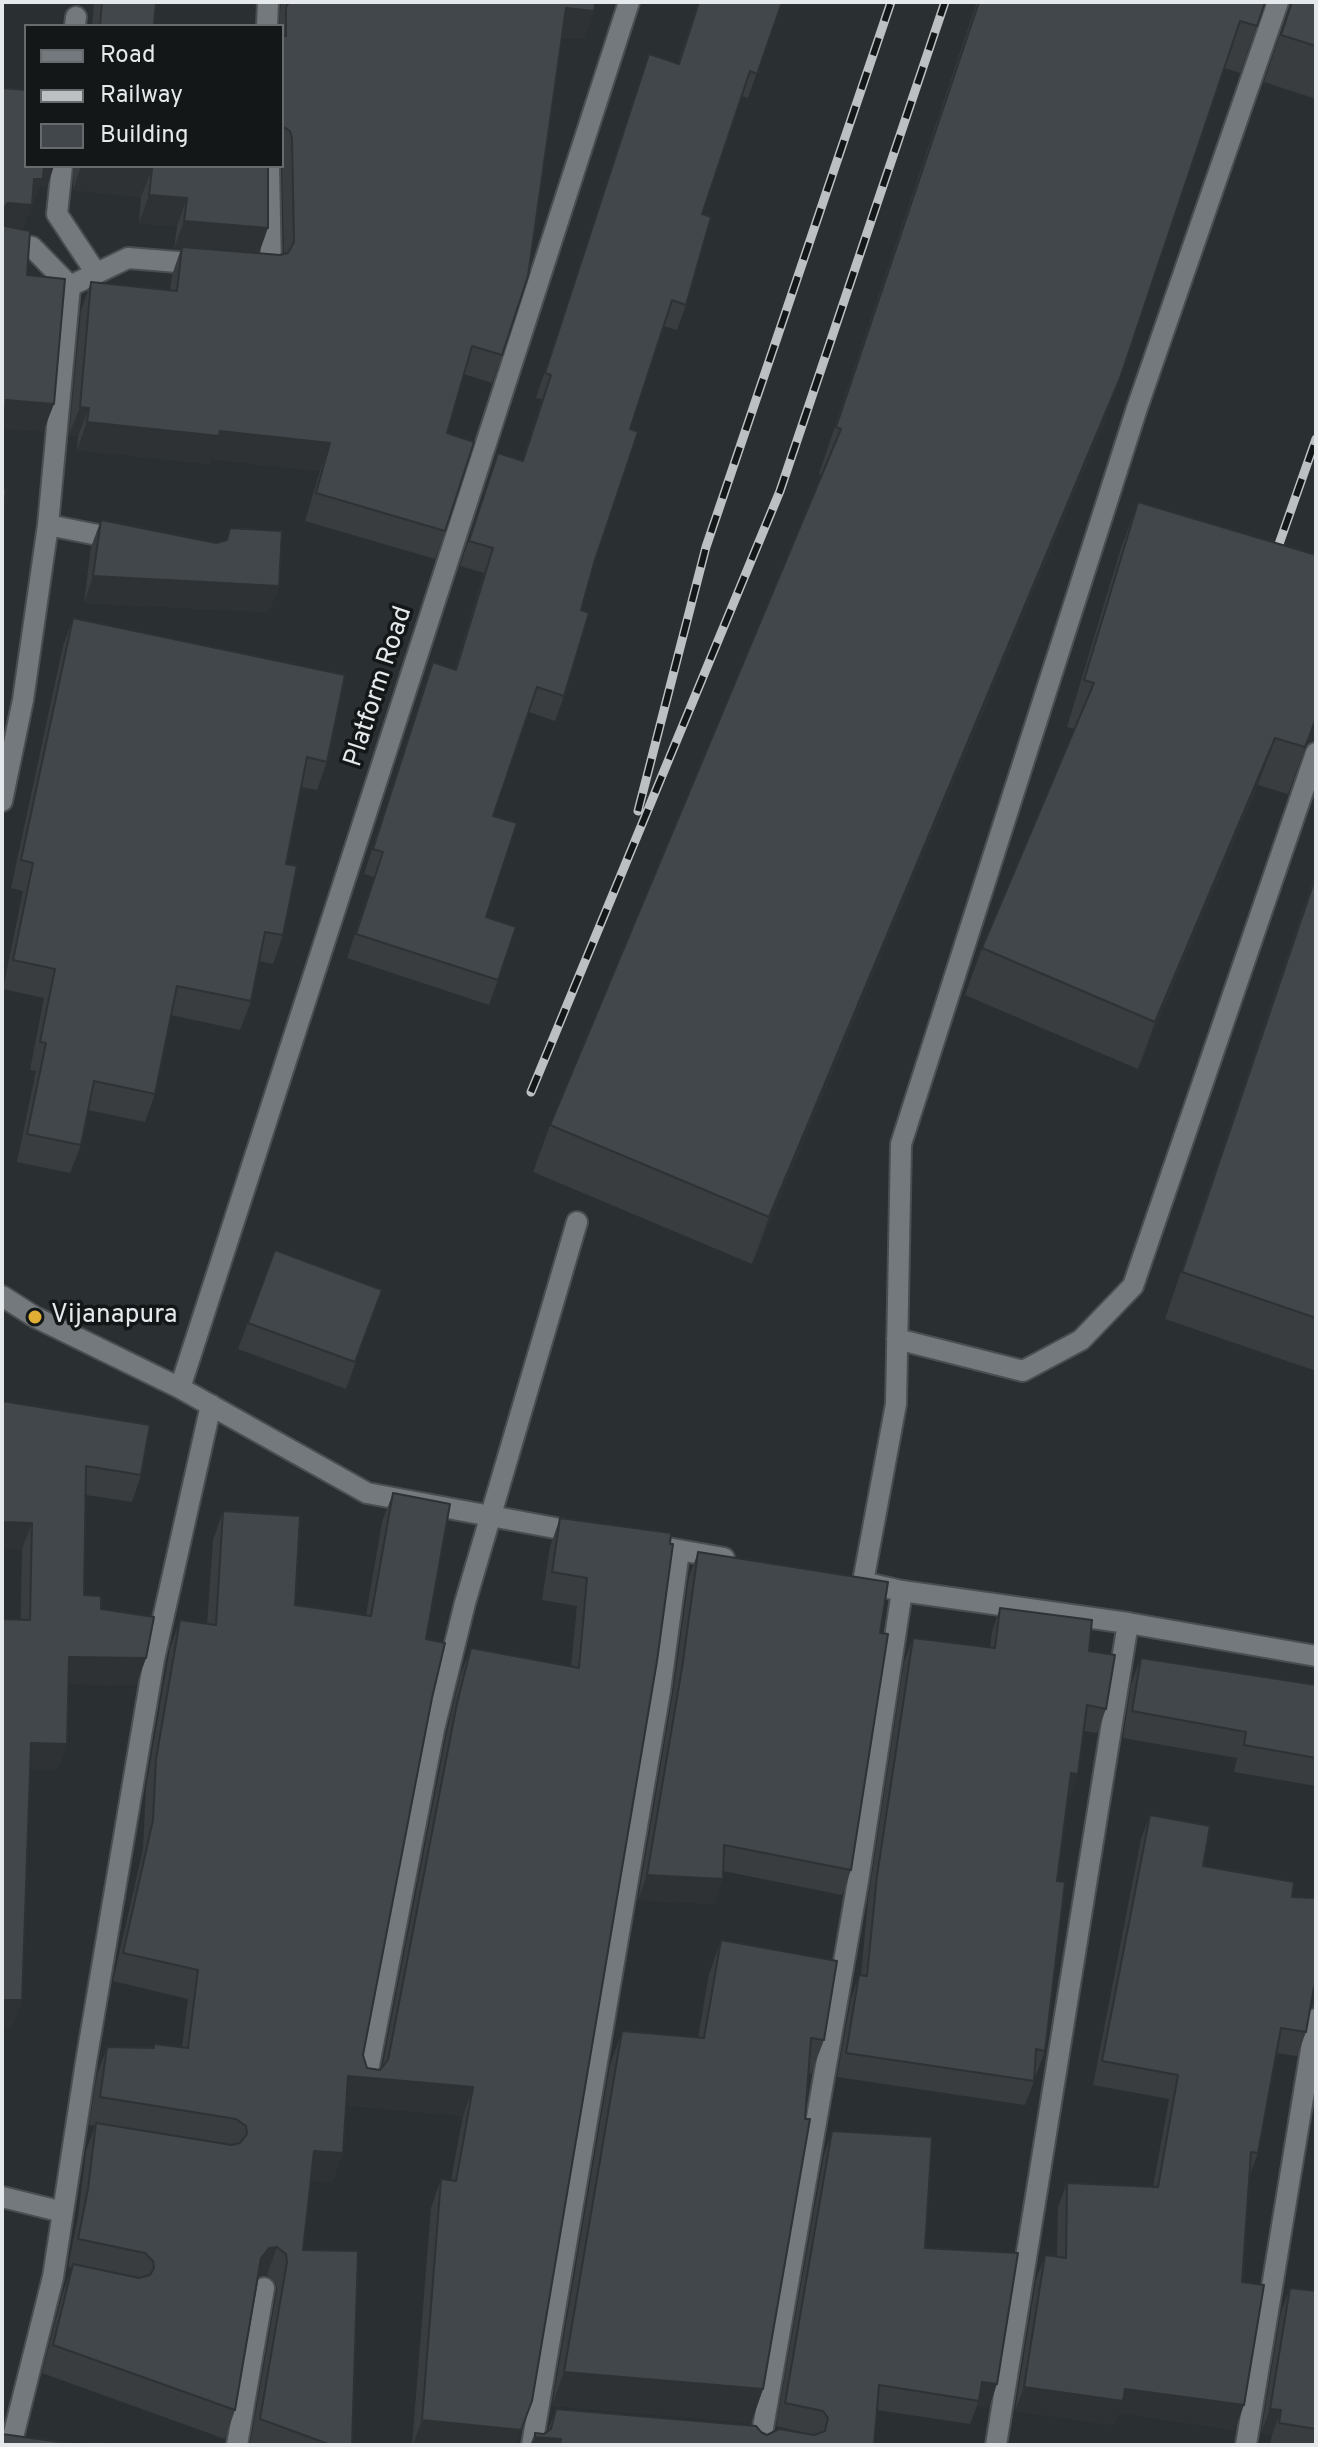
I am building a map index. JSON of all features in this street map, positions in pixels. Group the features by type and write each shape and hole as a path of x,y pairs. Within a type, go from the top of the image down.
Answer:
{"street":[{"path":"267,24 268,2"},
{"name":"Platform Road","path":"180,1388 629,2"},
{"path":"1278,2 1137,408 901,1144 896,1404 856,1581 902,1591 1128,1623 1316,1656"},
{"path":"62,168 57,214 96,273"},
{"path":"70,286 128,258 271,270 269,168"},
{"path":"2,243 32,247 70,286 48,525 23,700 2,801"},
{"path":"48,525 136,543"},
{"path":"897,1339 1023,1371 1081,1340 1133,1286 1316,753"},
{"path":"365,2086 434,1729 465,1603 577,1222"},
{"path":"2,1296 35,1317 180,1388 367,1493 741,1561"},
{"path":"11,2445 61,2279 63,2212 82,2137 154,1659 211,1405"},
{"path":"532,2445 544,2419 660,1691 679,1551"},
{"path":"761,2439 858,1881 902,1591"},
{"path":"996,2445 1128,1623"},
{"path":"1246,2445 1316,2019"},
{"path":"2,2197 63,2212"},
{"path":"237,2445 264,2288"}],"building":[{"path":"102,2 156,2 154,24 100,24"},
{"path":"289,2 595,2 594,11 566,8 528,276 502,355 472,346 447,433 474,442 445,531 316,493 330,443 220,431 219,436 87,422 89,408 80,407 91,282 177,291 182,247 280,255 288,253 294,242 292,138 290,131 284,127 286,7"},
{"path":"699,2 782,2 757,74 750,71 702,214 711,217 686,305 672,300 630,429 638,432 594,563 581,610 589,613 564,696 537,687 493,816 517,823 486,917 516,927 498,980 356,934 383,852 373,849 433,662 456,670 493,548 469,541 498,453 523,461 551,375 545,373 649,54 679,64"},
{"path":"979,2 1265,2 1257,26 1240,21 1120,378 769,1217 550,1125 841,429 836,427"},
{"path":"1292,2 1316,2 1316,46 1281,35"},
{"path":"2,88 24,90 24,168 44,168 43,179 34,179 32,205 8,203 2,210"},
{"path":"142,168 268,168 268,228 184,221 187,198 149,195 152,169"},
{"path":"2,222 5,226 30,231 27,275 65,279 54,404 6,400 2,444"},
{"path":"2,489 6,489 2,533"},
{"path":"1138,502 1316,555 1316,718 1305,747 1275,738 1155,1022 982,948 1094,683 1084,680"},
{"path":"101,520 216,543 227,540 230,528 282,531 279,586 93,576"},
{"path":"73,618 345,675 327,762 307,757 286,864 297,866 283,935 265,932 251,1001 177,986 155,1094 94,1081 81,1145 27,1134 46,1043 40,1042 55,969 13,960 33,863 21,860"},
{"path":"1316,876 1316,1318 1182,1272"},
{"path":"275,1250 382,1290 355,1362 248,1323"},
{"path":"2,1401 150,1425 141,1475 86,1466 84,1595 101,1596 101,1609 154,1617 146,1658 69,1657 67,1744 31,1743 22,2000 2,2000 2,1619 30,1620 32,1523 2,1522"},
{"path":"393,1493 450,1504 426,1639 445,1643 363,2055 367,2068 380,2070 388,2060 457,1703 471,1648 579,1668 587,1578 552,1572 560,1518 671,1533 670,1544 673,1544 657,1661 532,2401 521,2430 422,2420 441,2179 456,2181 473,2087 348,2076 343,2153 314,2151 303,2250 358,2251 352,2445 331,2445 260,2419 287,2262 286,2254 277,2247 269,2248 261,2258 235,2410 53,2345 73,2264 139,2278 150,2275 154,2268 153,2261 145,2253 78,2239 96,2123 232,2145 240,2143 247,2134 246,2126 236,2119 100,2097 107,2047 154,2048 154,2044 188,2048 198,1970 123,1953 153,1820 156,1759 180,1620 216,1625 223,1511 300,1516 295,1605 371,1616"},
{"path":"698,1552 888,1582 880,1633 888,1634 851,1870 724,1845 723,1879 647,1875"},
{"path":"1000,1608 1092,1620 1089,1651 1115,1655 1106,1709 1087,1705 1078,1774 1071,1773 1057,1881 1065,1882 1045,2051 1036,2049 1034,2081 846,2053 859,1975 867,1976 877,1876 913,1638 995,1648"},
{"path":"1141,1658 1316,1685 1316,1758 1244,1745 1246,1732 1132,1711"},
{"path":"1150,1815 1210,1826 1203,1866 1294,1882 1292,1897 1316,1898 1316,1986 1306,2032 1281,2028 1258,2153 1251,2152 1242,2282 1264,2285 1244,2405 1125,2389 1123,2401 1024,2387 1045,2255 1066,2258 1067,2183 1158,2187 1178,2075 1102,2061"},
{"path":"721,1940 837,1961 824,2040 811,2038 805,2119 810,2119 763,2389 564,2372 622,2031 704,2038"},
{"path":"832,2131 932,2137 925,2248 1018,2253 997,2384 982,2382 979,2401 879,2385 874,2445 560,2445 561,2439 535,2437 535,2433 544,2434 551,2429 556,2409 756,2426 767,2435 779,2429 814,2435 825,2431 828,2418 823,2411 785,2403"},
{"path":"1290,2288 1316,2291 1316,2429 1279,2423 1281,2410 1270,2409"},
{"path":"2,2434 81,2445 2,2445"}],"railway":[{"path":"638,811 706,547 891,2"},
{"path":"531,1092 780,491 945,2"},
{"path":"1272,564 1316,439"}],"place":[{"name":"Vijanapura","path":"35,1317"}]}
